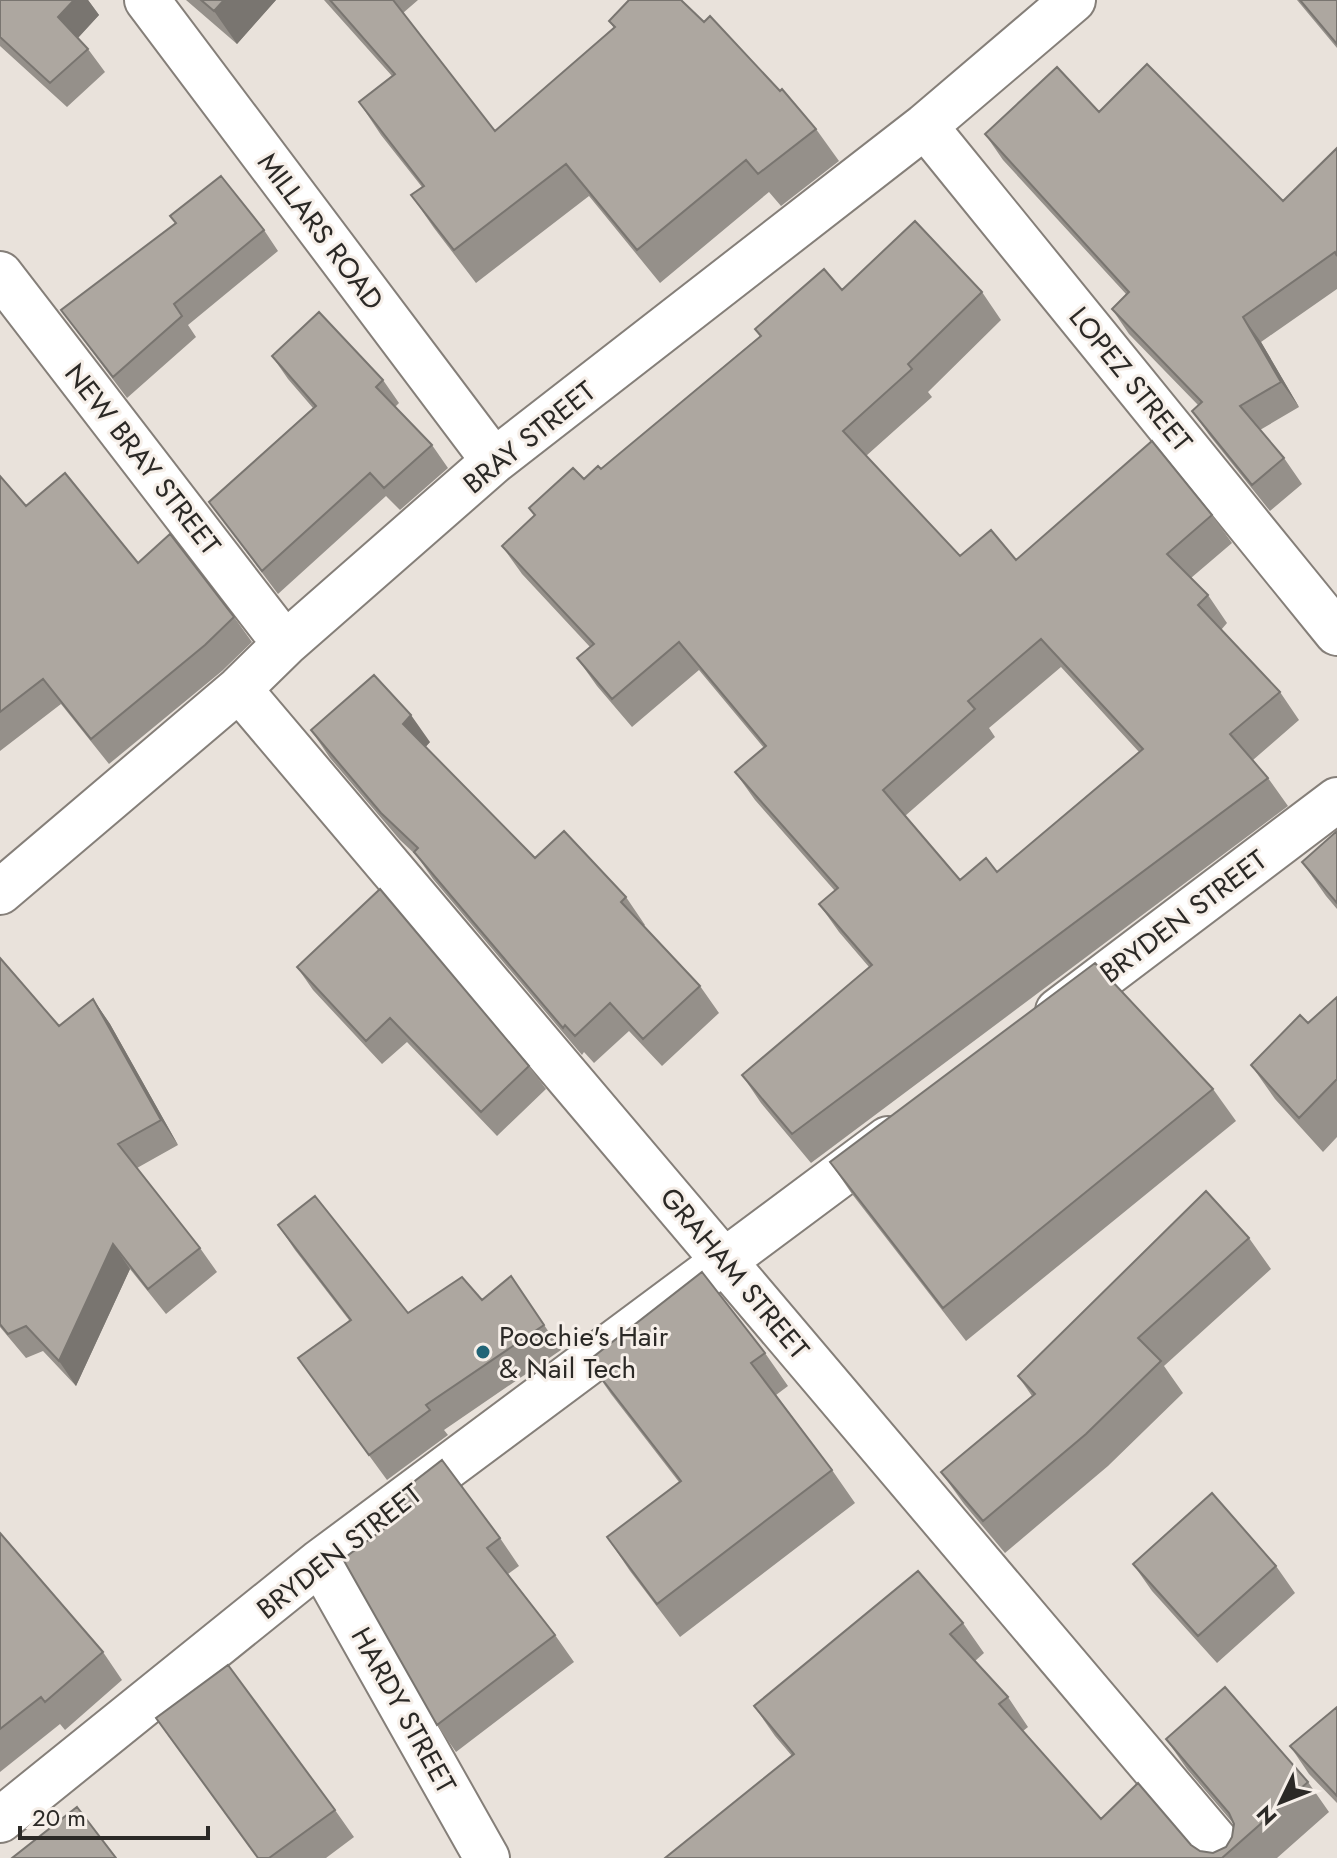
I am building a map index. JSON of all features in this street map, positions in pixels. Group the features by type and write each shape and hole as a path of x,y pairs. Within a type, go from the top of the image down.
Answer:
{"street":[{"name":"MILLARS ROAD","path":"147,0 494,461"},
{"name":"BRAY STREET","path":"0,892 239,689 285,644 494,461 925,126 1073,0"},
{"name":"LOPEZ STREET","path":"925,126 1337,633"},
{"name":"NEW BRAY STREET","path":"0,274 285,644"},
{"name":"GRAHAM STREET","path":"239,689 1230,1858"},
{"name":"BRYDEN STREET","path":"1031,1031 1337,800"},
{"name":"BRYDEN STREET","path":"0,1820 320,1562 917,1117"},
{"name":"HARDY STREET","path":"320,1562 487,1858"}],"building":[{"path":"0,0 74,0 58,17 88,49 50,83 0,37"},
{"path":"201,0 224,0 214,11"},
{"path":"330,0 393,0 495,131 615,27 609,21 629,0 681,0 704,22 710,16 780,91 782,89 816,129 758,174 746,160 637,250 566,164 454,250 411,195 424,186 359,102 395,74"},
{"path":"1300,0 1337,0 1337,44"},
{"path":"1147,64 1283,201 1337,148 1337,256 1335,252 1243,317 1281,382 1240,406 1284,458 1252,485 1192,411 1202,402 1112,309 1129,292 985,134 1057,67 1099,112"},
{"path":"221,176 264,230 174,304 182,316 113,377 61,310 176,223 170,216"},
{"path":"915,221 982,292 908,364 912,369 843,431 960,556 991,530 1016,560 1152,441 1212,515 1167,554 1208,595 1198,605 1280,692 1230,734 1268,778 792,1134 742,1075 872,965 819,904 838,888 735,772 766,746 679,642 612,699 577,658 594,644 502,546 535,515 529,508 573,468 584,479 598,466 601,469 761,336 755,329 824,269 842,290","holes":["1041,639 1143,749 997,872 986,858 960,880 883,790 975,709 968,701"]},
{"path":"319,312 383,380 376,387 432,445 384,488 370,473 262,571 209,502 316,406 272,356"},
{"path":"65,473 138,563 170,534 234,617 205,645 91,739 43,679 0,712 0,476 26,506"},
{"path":"374,675 411,715 403,724 535,858 564,831 626,897 621,902 700,986 643,1039 610,1003 575,1036 565,1025 563,1028 414,852 418,848 381,813 311,730"},
{"path":"1337,831 1337,903 1302,862"},
{"path":"380,889 529,1066 481,1112 390,1018 366,1041 297,967"},
{"path":"0,958 59,1026 93,999 161,1120 118,1144 200,1248 148,1289 113,1244 59,1361 26,1326 8,1334 0,1324"},
{"path":"1095,963 1213,1089 943,1308 830,1162"},
{"path":"1337,997 1337,1079 1299,1118 1251,1065 1300,1015 1308,1023"},
{"path":"1206,1191 1249,1238 1138,1338 1161,1361 1086,1434 983,1521 941,1472 1035,1394 1018,1376"},
{"path":"315,1196 408,1313 462,1277 482,1300 511,1276 544,1325 426,1405 430,1410 369,1455 298,1358 351,1320 278,1225"},
{"path":"702,1272 765,1353 751,1363 832,1470 657,1604 607,1537 681,1481 588,1361"},
{"path":"442,1460 500,1538 487,1548 555,1635 437,1725 343,1559 409,1510 398,1494"},
{"path":"1212,1493 1276,1566 1198,1636 1133,1564"},
{"path":"0,1533 103,1652 45,1702 41,1697 0,1729"},
{"path":"918,1571 963,1623 950,1634 1008,1697 999,1704 1101,1819 1138,1783 1191,1845 1200,1851 1213,1853 1226,1847 1234,1824 1229,1813 1166,1739 1225,1687 1308,1782 1222,1858 665,1858 794,1754 754,1706"},
{"path":"228,1665 335,1810 269,1858 258,1858 156,1718"},
{"path":"1337,1707 1337,1796 1290,1746"},
{"path":"77,1807 116,1858 12,1858"}],"place":[{"name":"Poochie's Hair & Nail Tech","path":"483,1352"}]}
